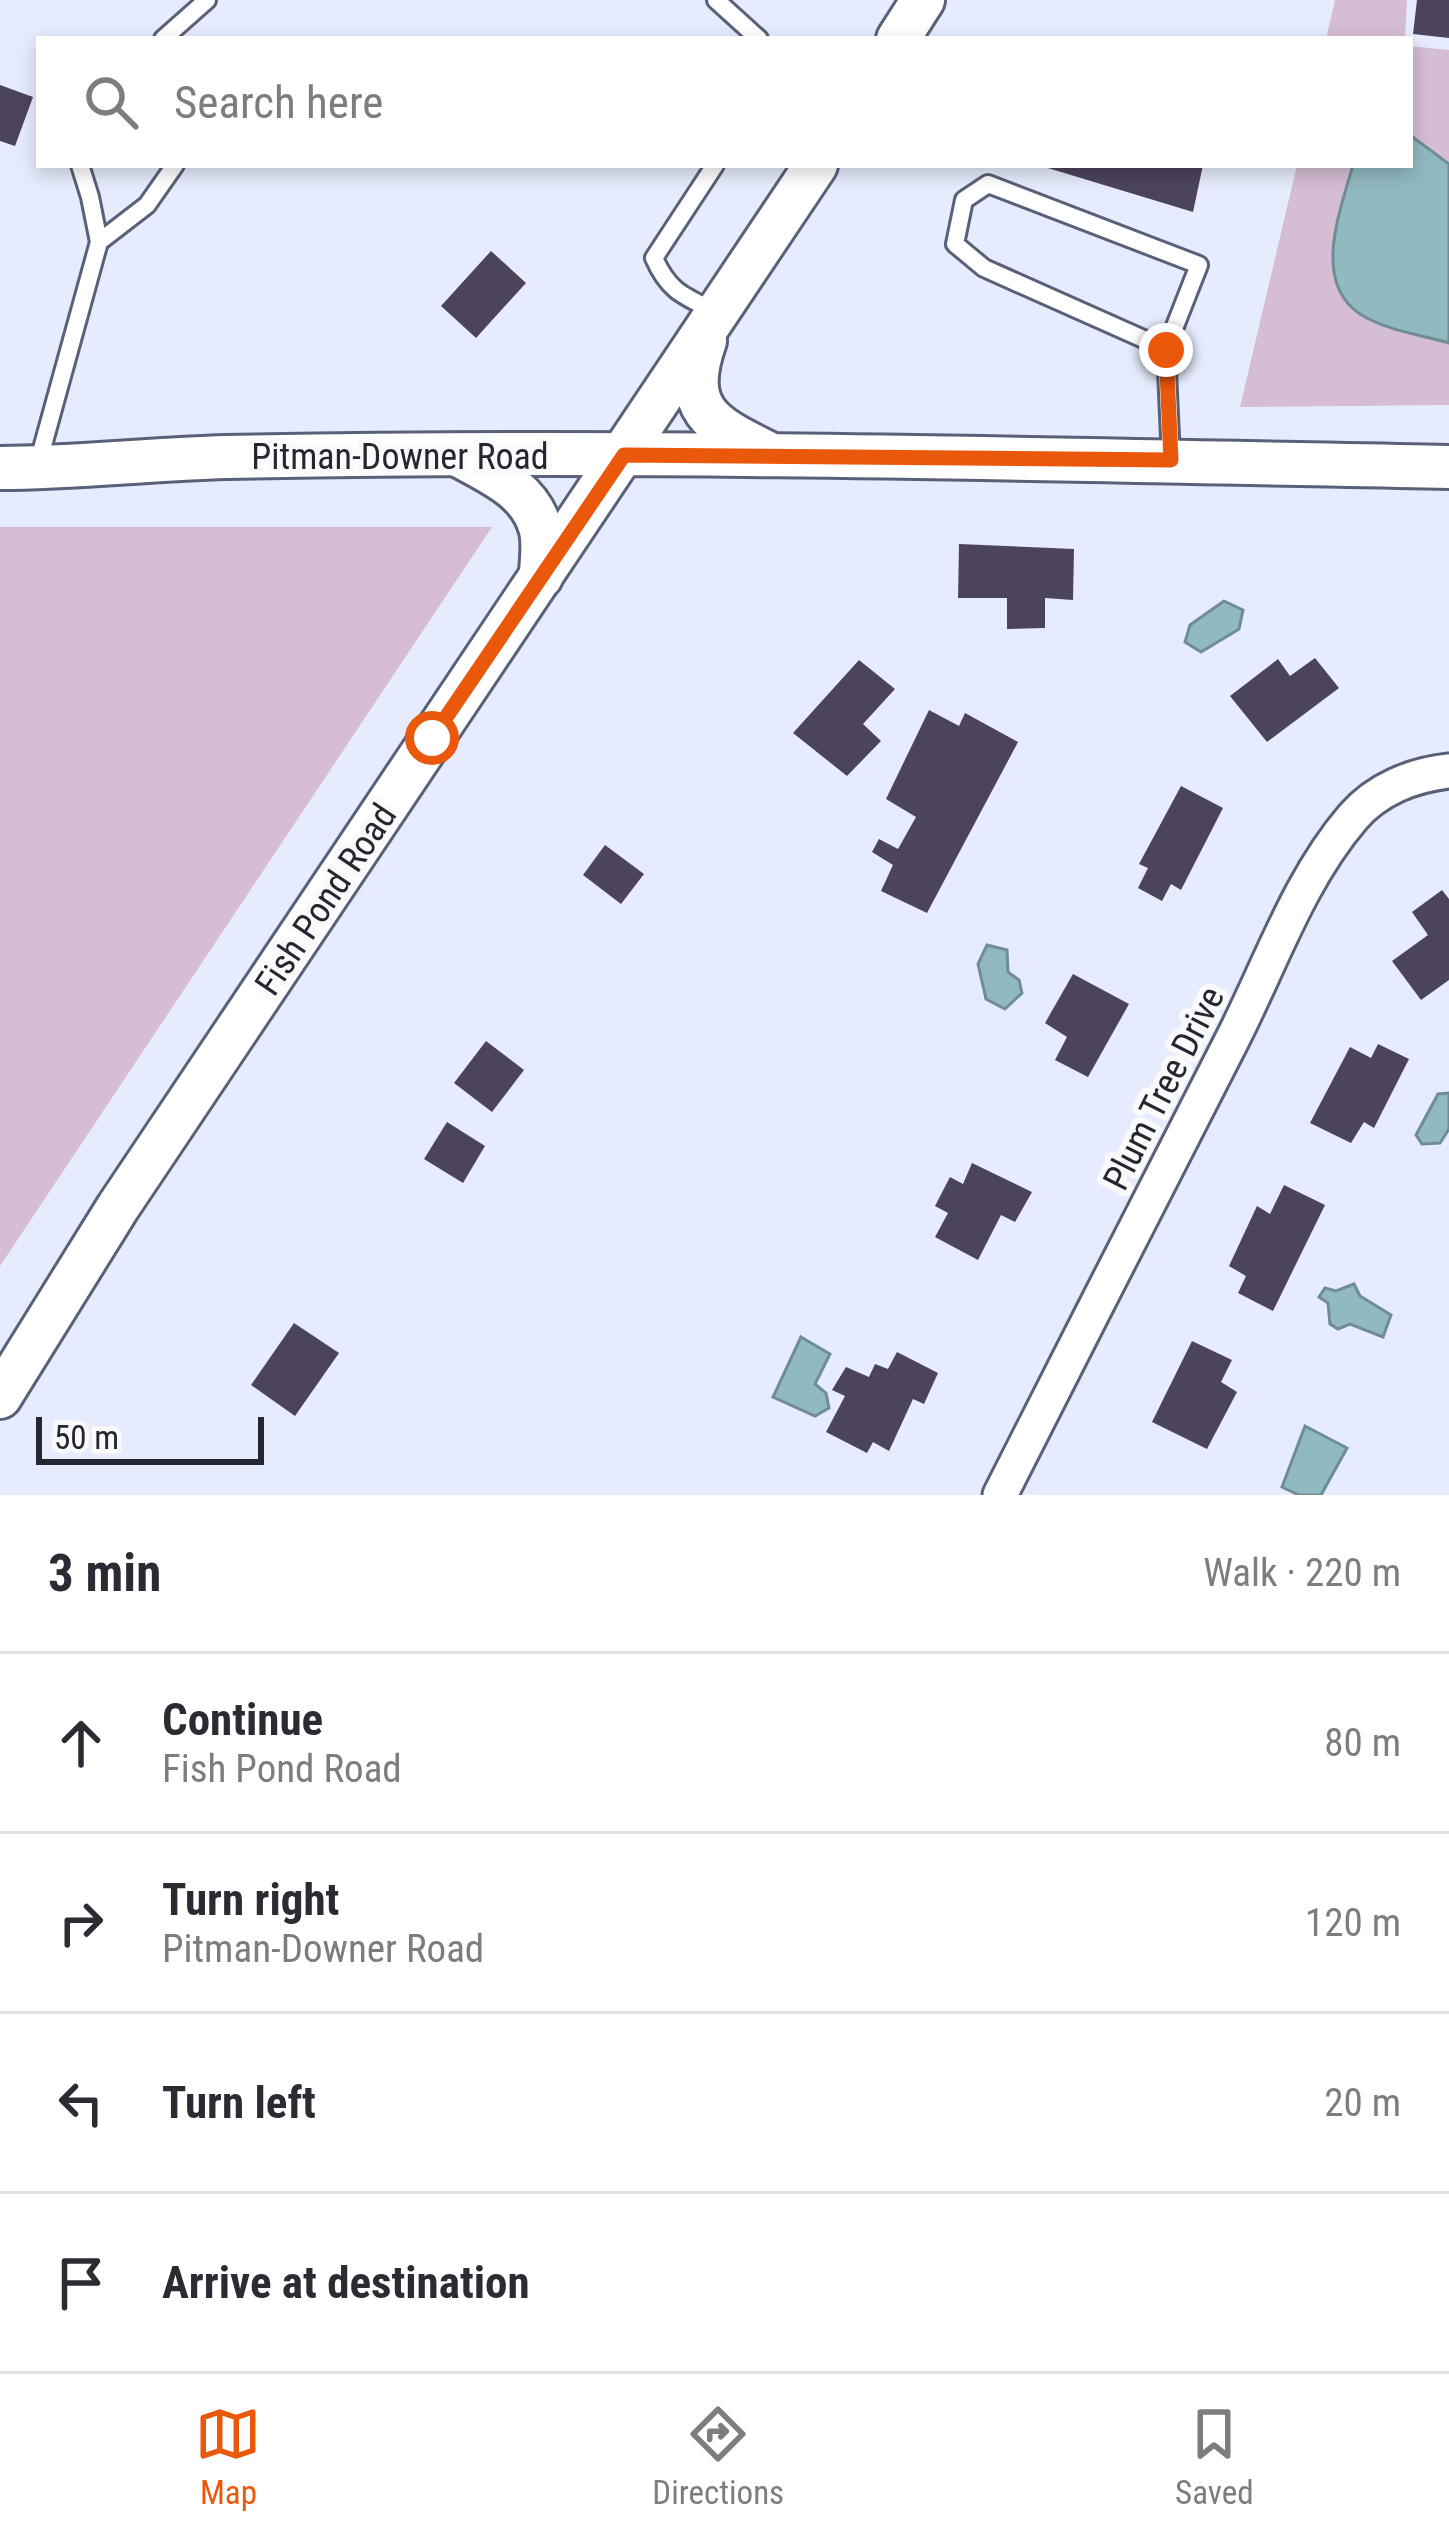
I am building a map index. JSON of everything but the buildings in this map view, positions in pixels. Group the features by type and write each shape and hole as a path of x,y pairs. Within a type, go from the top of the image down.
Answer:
{"street":[{"path":"900,36 923,0"},
{"name":"Fish Pond Road","path":"0,1397 118,1207 814,168"},
{"path":"714,318 700,356 696,390 717,426 775,456"},
{"name":"Pitman-Downer Road","path":"18,468 224,457 624,455 1449,467"},
{"path":"459,456 512,485 528,504 541,529 541,578"},
{"name":"Plum Tree Drive","path":"1000,1495 1318,863 1356,814 1384,789 1449,771"}],"lane":[{"path":"166,36 207,0"},
{"path":"716,0 756,36"},
{"path":"18,468 99,242 81,168"},
{"path":"99,242 147,205 173,168"},
{"path":"713,168 654,258 674,291 714,318"},
{"path":"1166,350 984,268 955,244 964,200 988,184 1199,266 1166,350 1171,460"}],"shaded area":[{"path":"1335,0 1407,0 1405,36 1327,36"},
{"path":"1413,46 1449,50 1449,405 1240,407 1296,168 1413,168"},
{"path":"1413,137 1449,164 1449,343 1370,320 1345,300 1333,264 1337,223 1352,168 1413,168"},
{"path":"0,527 492,527 0,1266"},
{"path":"1224,601 1243,610 1239,629 1201,652 1185,642 1190,625"},
{"path":"987,945 1007,950 1008,972 1019,980 1022,993 1005,1009 986,999 978,964"},
{"path":"1449,1093 1449,1129 1440,1143 1422,1144 1416,1135 1438,1094"},
{"path":"1354,1284 1360,1296 1391,1315 1383,1337 1350,1324 1338,1329 1330,1324 1328,1303 1319,1297 1325,1288 1336,1291"},
{"path":"801,1337 830,1354 815,1384 826,1393 829,1408 815,1416 773,1397"},
{"path":"1305,1426 1347,1448 1321,1495 1299,1495 1282,1487"}],"route":[{"path":"432,738 624,455 1171,460 1166,350"}]}
